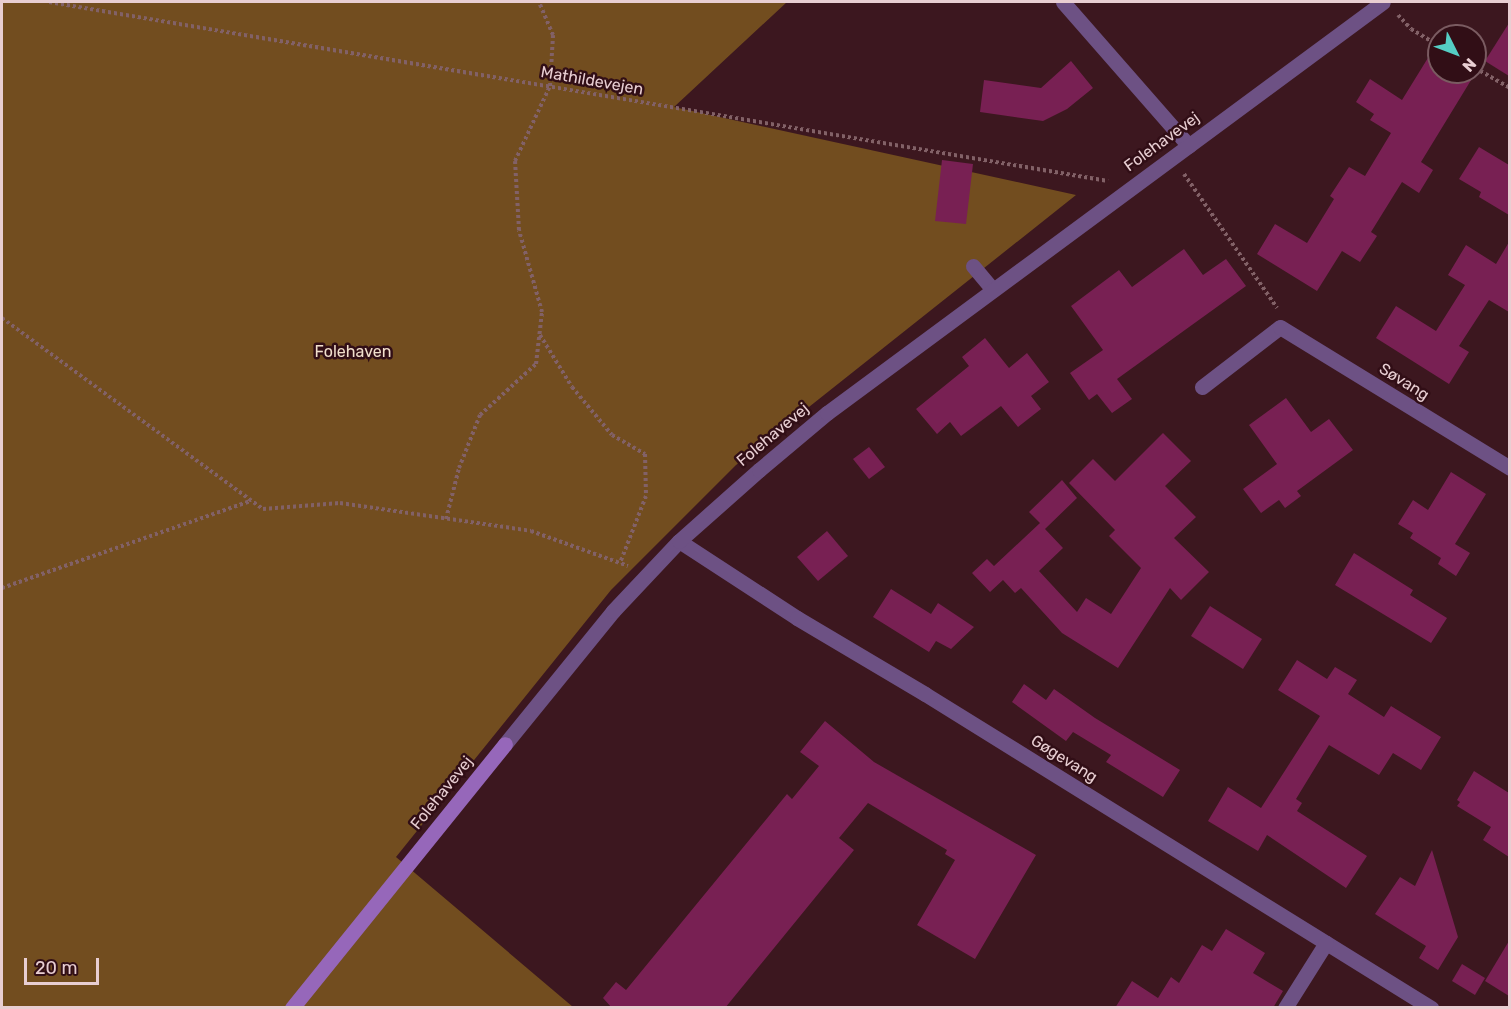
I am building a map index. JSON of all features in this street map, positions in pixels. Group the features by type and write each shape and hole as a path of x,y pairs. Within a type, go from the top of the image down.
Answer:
{"street":[{"path":"1063,2 1189,146"},
{"name":"Folehavevej","path":"292,1008 613,611 679,542 827,413 1173,155 1189,146 1387,5"},
{"path":"973,266 993,290"},
{"path":"1202,387 1280,327"},
{"name":"Søvang","path":"1280,327 1509,468"},
{"name":"Gøgevang","path":"679,542 797,618 925,694 1431,1008"},
{"path":"1286,1008 1326,943"}],"path":[{"name":"Mathildevejen","path":"49,2 1100,178 1129,189"},
{"path":"446,519 459,468 480,415 536,364 542,312 519,230 515,161 550,86 553,36 539,2"},
{"path":"1387,5 1411,29 1427,39"},
{"path":"1487,75 1509,88"},
{"path":"1173,155 1187,180 1276,303 1280,327"},
{"path":"2,318 263,509 340,503 531,531 648,574"},
{"path":"539,334 572,387 612,435 645,454 646,496 620,563"},
{"path":"2,588 251,501"}],"green space":[{"name":"Folehaven","path":"2,2 787,2 674,107 1076,195 736,465 611,590 396,857 573,1007 2,1008"}],"building":[{"path":"1509,23 1509,76 1487,62 1487,58"},
{"path":"1427,59 1427,84 1469,84 1421,162 1433,170 1419,193 1402,182 1371,232 1377,236 1360,262 1342,251 1317,291 1257,254 1275,224 1307,243 1334,199 1330,196 1349,167 1365,176 1391,133 1370,120 1374,114 1356,102 1370,79 1402,100"},
{"path":"1071,61 1093,88 1067,109 1043,121 980,112 984,80 1041,88"},
{"path":"1479,147 1509,165 1509,215 1479,197 1481,192 1459,179"},
{"path":"942,160 973,164 966,224 935,221"},
{"path":"1509,242 1509,312 1489,300 1459,346 1469,352 1449,384 1376,338 1396,306 1436,331 1465,285 1448,275 1466,245 1496,264"},
{"path":"1184,249 1203,275 1226,259 1246,286 1117,379 1132,399 1112,413 1097,394 1089,400 1070,373 1103,350 1071,306 1119,270 1132,287"},
{"path":"985,338 1009,368 1027,353 1049,382 1031,396 1041,409 1018,427 1001,406 961,436 950,422 937,434 916,409 969,366 962,357"},
{"path":"1286,398 1311,432 1329,419 1353,450 1297,491 1301,496 1285,508 1279,500 1261,513 1243,489 1277,464 1249,425"},
{"path":"1163,433 1191,461 1165,486 1196,517 1174,538 1209,572 1181,600 1170,588 1118,668 1062,633 1021,588 1015,593 1003,580 990,592 972,573 987,559 994,566 1040,523 1029,512 1062,480 1077,498 1045,529 1063,548 1039,571 1077,612 1086,598 1111,614 1141,568 1109,536 1115,530 1069,483 1093,459 1115,481"},
{"path":"869,447 885,467 869,479 853,459"},
{"path":"1451,472 1486,494 1455,544 1470,553 1456,576 1438,564 1441,558 1410,538 1413,533 1398,524 1413,500 1428,510"},
{"path":"827,531 848,556 818,581 797,557"},
{"path":"1354,553 1413,590 1410,595 1447,618 1431,643 1335,585"},
{"path":"891,589 931,614 938,603 974,627 951,649 936,641 929,652 873,617"},
{"path":"1210,606 1262,639 1243,669 1191,636"},
{"path":"1297,660 1327,679 1335,667 1357,680 1348,694 1384,717 1391,706 1441,737 1421,770 1393,753 1379,775 1329,745 1296,799 1302,803 1297,811 1367,856 1346,888 1267,835 1258,851 1208,821 1228,787 1261,808 1320,716 1278,690"},
{"path":"1024,684 1046,700 1054,689 1095,718 1180,770 1163,797 1106,762 1111,755 1073,732 1066,741 1012,702"},
{"path":"825,721 874,762 1036,855 975,959 917,925 955,860 945,854 947,850 868,803 839,838 854,850 725,1008 612,1008 603,998 616,982 626,990 787,794 792,799 819,766 800,752"},
{"path":"1474,771 1509,793 1509,857 1483,840 1491,827 1457,806 1460,802 1457,800"},
{"path":"1432,850 1458,937 1438,970 1419,958 1426,946 1375,914 1400,877 1415,886"},
{"path":"1226,929 1265,953 1253,973 1283,991 1273,1008 1115,1008 1132,981 1158,998 1171,977 1179,983 1202,945 1212,951"},
{"path":"1509,941 1509,996 1485,981"},
{"path":"1462,964 1485,978 1475,995 1452,981"}]}
